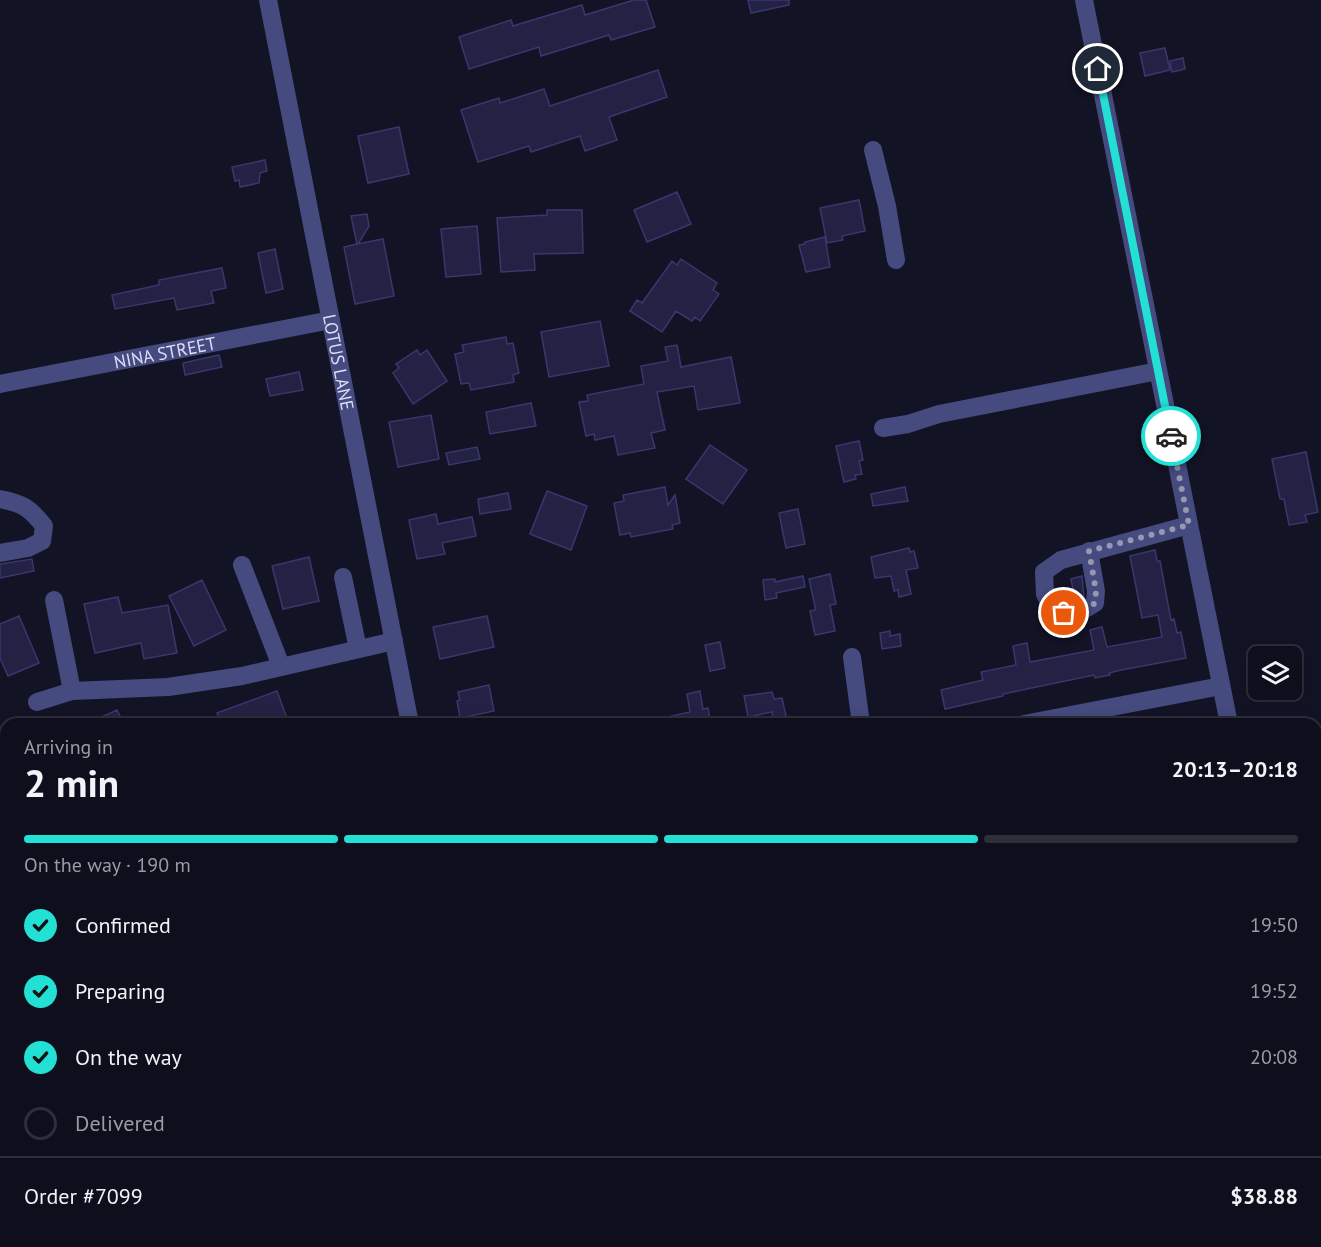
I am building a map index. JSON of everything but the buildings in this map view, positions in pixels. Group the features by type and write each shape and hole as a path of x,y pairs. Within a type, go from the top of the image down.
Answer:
{"street":[{"name":"LOTUS LANE","path":"268,0 409,718"},
{"path":"1084,0 1228,718"},
{"path":"873,150 887,206 896,261"},
{"name":"NINA STREET","path":"0,384 331,320"},
{"path":"883,428 908,424 939,414 1158,371"},
{"path":"0,498 14,501 31,510 44,526 42,541 28,548 0,554"},
{"path":"1089,551 1189,525"},
{"path":"242,565 281,666"},
{"path":"343,577 358,649"},
{"path":"54,600 72,691"},
{"path":"37,702 72,691 168,687 242,676 394,641"},
{"path":"852,657 860,718"},
{"path":"1055,718 1221,686"}],"way so far":[{"path":"1064,613 1083,612 1095,603 1096,591 1089,551 1189,525 1171,436"}],"route":[{"path":"1098,69 1171,436"}]}
